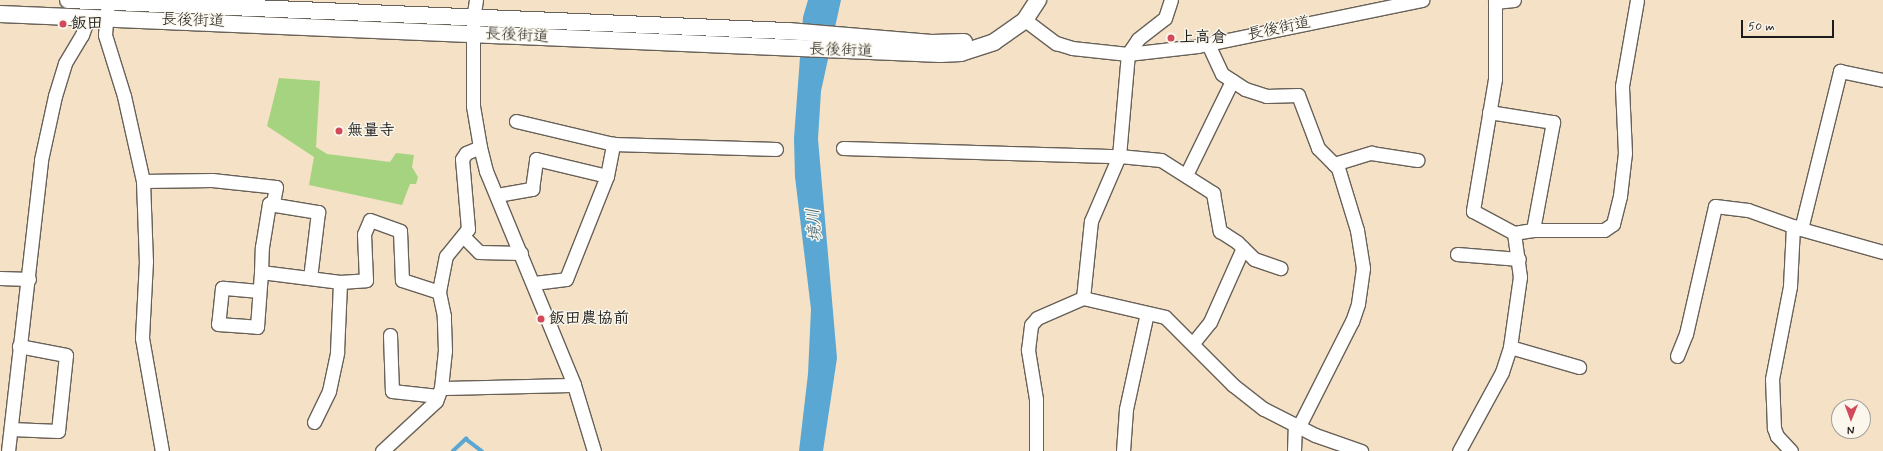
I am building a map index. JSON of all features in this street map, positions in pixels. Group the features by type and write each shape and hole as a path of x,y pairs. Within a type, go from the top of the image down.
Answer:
{"main road":[{"name":"長後街道","path":"68,0 108,1 788,49 851,43 953,43 990,35 1025,20"},
{"path":"1025,20 1038,0"},
{"name":"長後街道","path":"0,14 88,18 796,32 851,43"}],"street":[{"path":"476,0 473,26 473,106 480,147 497,195 534,283 574,385 594,451"},
{"path":"1083,298 1091,221 1118,156 1128,54 1138,39 1165,18 1171,0"},
{"name":"長後街道","path":"1025,20 1056,43 1072,48 1128,54 1208,44 1422,0"},
{"path":"1514,0 1495,1 1497,47 1489,112 1473,211 1514,233 1534,230 1604,230 1613,224 1620,196 1625,153 1622,86 1638,0"},
{"path":"108,1 105,35 124,96 143,181 146,261 142,338 162,451"},
{"path":"6,445 11,429 19,346 29,279 41,160 55,96 65,63 82,35 88,18"},
{"path":"1208,44 1222,74 1245,89 1266,96 1298,95 1318,148 1338,168 1357,230 1363,268 1358,304 1352,322 1297,425 1294,451"},
{"path":"1791,451 1777,436 1774,428 1772,379 1790,286 1797,227 1840,71 1883,80"},
{"path":"1186,175 1232,81"},
{"path":"1489,112 1553,122 1534,230"},
{"path":"516,121 613,144 776,149"},
{"path":"534,283 566,279 607,176 613,144"},
{"path":"382,451 430,407 440,392 445,351 444,316 439,292 446,256 464,236 468,229 462,159 466,153 480,147"},
{"path":"843,148 1118,156 1161,160 1213,193 1220,231 1243,248 1254,259 1280,268"},
{"path":"1334,164 1371,153 1417,160"},
{"path":"497,195 532,189 536,159 607,176"},
{"path":"143,181 212,180 276,187 273,204"},
{"path":"259,291 262,247 269,204 318,212 310,278"},
{"path":"1677,356 1686,334 1716,206 1748,210 1797,227 1883,252"},
{"path":"261,272 340,282 366,280 364,234 370,220 400,231 402,280 439,292"},
{"path":"1459,451 1502,372 1510,347 1520,292 1519,259 1514,233"},
{"path":"464,236 479,252 521,253"},
{"path":"1193,343 1210,322 1243,248"},
{"path":"1457,254 1519,259"},
{"path":"0,278 29,279"},
{"path":"314,422 329,391 337,352 340,282"},
{"path":"1036,451 1037,405 1028,350 1031,324 1037,318 1083,298 1165,317 1233,384 1264,409 1344,448 1361,451"},
{"path":"1123,451 1126,409 1147,313"},
{"path":"390,335 392,391 440,392 574,385"},
{"path":"11,429 58,431 66,355 19,346"},
{"path":"1510,347 1579,367"}],"green space":[{"path":"279,78 320,81 316,147 327,154 390,162 396,153 414,155 412,167 418,177 416,184 410,184 402,205 309,185 314,157 267,126"}],"water":[{"name":"境川","path":"808,0 841,0 821,91 818,139 837,358 823,451 799,451 808,374 811,309 795,177 794,138 803,17"}],"waterway":[{"path":"453,451 466,439 482,451"}],"place":[{"name":"飯田","path":"63,24"},
{"name":"上高倉","path":"1171,38"},
{"name":"無量寺","path":"339,131"},
{"name":"飯田農協前","path":"541,319"}]}
